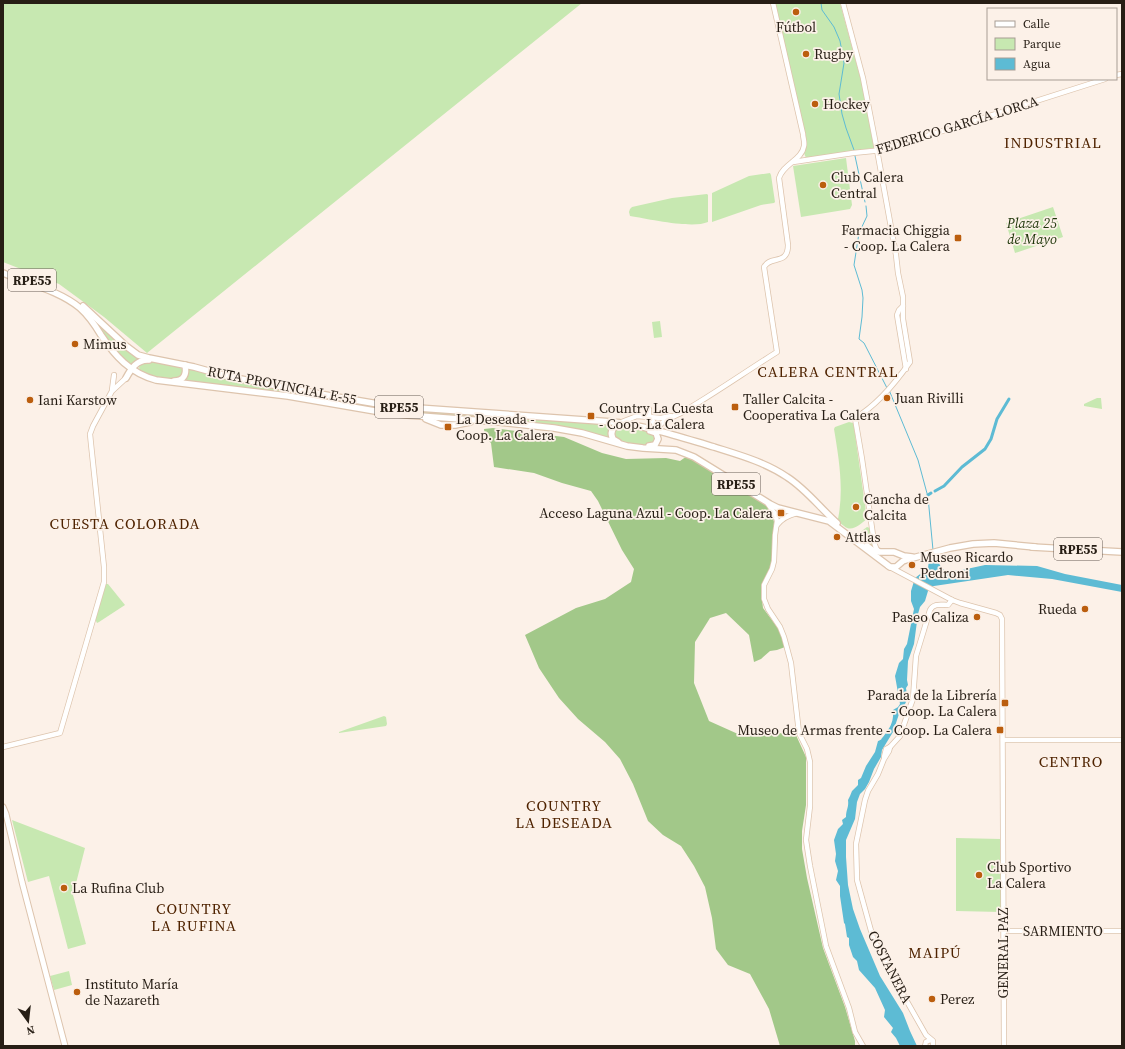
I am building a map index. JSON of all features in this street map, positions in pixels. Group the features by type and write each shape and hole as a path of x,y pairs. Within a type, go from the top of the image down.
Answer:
{"main road":[{"name":"RUTA PROVINCIAL E-55","path":"3,269 67,295 82,305 132,351 144,357 185,365 242,380 381,405 619,423 646,427 659,431"},
{"name":"RUTA PROVINCIAL E-55","path":"3,273 74,303 88,316 122,362 128,374 140,374 166,382 288,396 384,412 554,428 573,431 627,446 646,448"},
{"name":"RPE55","path":"156,380 140,372 138,368 139,362 145,360 160,360"},
{"path":"128,374 139,362"},
{"name":"RPE55","path":"166,382 171,380 181,380 184,378 185,373 183,368 170,362"},
{"path":"185,365 185,373"},
{"path":"619,423 612,431 611,436 614,440 627,446"},
{"path":"646,427 656,433 658,439"},
{"name":"RPE55","path":"659,431 749,459 775,469 793,481 832,523 888,566 895,568 907,559 972,544 1002,544 1122,552"},
{"path":"646,448 647,446 655,445 658,439 659,431"},
{"name":"RPE55","path":"646,448 670,449 686,453 767,503 778,508 798,513 827,517 870,548 880,552"},
{"path":"880,552 895,552 901,557 901,563"},
{"name":"RPE55","path":"895,552 907,557 914,557"},
{"path":"888,566 885,562 886,556 889,553 895,552"},
{"path":"3,804 65,1046"},
{"path":"3,816 7,821"}],"street":[{"path":"773,3 803,134 803,156 804,159 807,160"},
{"path":"842,3 863,78 877,150 903,297 903,319 910,362 906,369 868,410 855,418 875,546 880,552"},
{"name":"FEDERICO GARCÍA LORCA","path":"791,163 890,148 1102,80"},
{"path":"659,431 658,428 661,424 777,352 764,267 768,263 783,258 787,251 788,245 785,221 778,180 780,174 803,150"},
{"path":"902,306 897,315 906,369"},
{"path":"3,747 60,733 104,582 104,567 90,434 112,391 128,374"},
{"path":"112,391 114,375"},
{"path":"649,409 648,413 659,431"},
{"path":"619,423 637,416 664,418 678,414"},
{"path":"767,503 776,516 776,527 774,561 772,569 764,585 764,599 784,637 792,669 799,733 807,749 810,762 810,806 806,832 806,846 826,946 849,1008 855,1032 863,1046"},
{"path":"776,527 781,520 798,513"},
{"path":"901,563 902,571 908,576"},
{"path":"888,566 952,600"},
{"name":"GENERAL PAZ","path":"952,600 994,612 1001,616 1002,622 1004,1046"},
{"name":"COSTANERA","path":"932,1040 926,1035 873,938 857,880 855,847 859,824 868,791 878,774 886,749 890,747 900,734 910,707 916,656 930,610 932,607 948,605 952,600"},
{"path":"1003,740 1122,740"},
{"name":"SARMIENTO","path":"1004,931 1122,931"},
{"name":"COSTANERA","path":"926,1035 926,1044"},
{"name":"COSTANERA","path":"926,1044 928,1040 932,1040"},
{"path":"932,1040 934,1043 933,1046"}],"green space":[{"path":"3,3 582,3 147,353 104,317 59,284 3,262"},
{"path":"774,3 840,3 862,84 874,148 806,158 804,153 806,145"},
{"name":"Club Calera Central","path":"846,158 852,205 850,209 801,217 793,166"},
{"path":"770,173 774,203 761,205 712,222 712,193 749,176"},
{"path":"707,194 708,222 701,224 681,224 630,216 629,212 632,207 672,198"},
{"name":"Plaza 25 de Mayo","path":"1053,207 1063,237 1015,253 1006,223"},
{"path":"74,301 140,358 132,367 123,360"},
{"path":"660,321 662,337 654,338 652,322"},
{"path":"150,361 179,367 183,370 183,376 175,379 167,379 151,376 139,369 142,362"},
{"path":"187,367 234,380 336,399 612,424 611,439 580,431 397,412 183,381"},
{"path":"1097,398 1101,398 1102,409 1084,406 1084,404"},
{"path":"849,422 853,423 854,427 867,519 856,527 850,529 842,524 838,519 841,485 834,429 835,427"},
{"path":"619,426 651,432 656,437 655,442 640,445 619,440 615,438 614,432"},
{"path":"493,428 564,437 602,453 626,459 666,458 680,461 687,456 766,504 772,514 774,522 772,566 763,583 762,600 763,608 780,631 785,647 770,651 761,659 754,662 749,635 726,613 710,618 695,642 694,683 709,721 738,734 795,733 806,757 806,805 802,831 802,849 823,948 845,1007 855,1041 855,1046 780,1046 769,1009 750,974 728,965 716,949 712,918 705,887 694,866 681,846 663,835 648,821 633,784 620,759 605,742 578,719 559,698 539,668 525,635 576,608 605,599 631,582 634,569 622,550 598,501 591,491 534,473 494,467 491,443 485,437 484,429"},
{"path":"867,527 870,528 873,546 859,536 859,533"},
{"path":"106,584 108,584 125,605 97,623 96,618"},
{"path":"384,716 386,717 386,726 339,733 339,732"},
{"name":"La Rufina Club","path":"12,820 85,848 73,895 86,944 68,949 49,876 28,882"},
{"name":"Club Sportivo La Calera","path":"956,838 1001,839 1001,912 956,911"},
{"path":"69,971 72,985 54,990 50,976"}],"water":[{"path":"936,558 945,571 962,570 985,565 1037,566 1065,574 1122,585 1122,592 1052,579 1008,575 931,587 925,601 920,607 914,644 908,661 906,702 899,714 893,732 882,750 881,757 869,782 860,794 857,802 855,819 846,840 848,885 853,909 880,976 903,1013 917,1046 900,1046 891,1032 893,1028 884,1017 885,1010 875,988 859,970 857,961 853,957 849,945 849,938 847,937 844,923 840,886 836,880 838,871 835,861 836,854 834,840 838,829 843,824 842,820 846,817 848,800 852,791 858,785 858,780 861,778 866,766 875,752 878,741 890,728 893,718 893,710 900,704 895,676 899,663 903,659 914,609 911,601 911,591 915,578 928,568 929,560"}],"waterway":[{"path":"821,3 822,10 834,27 840,41 844,63 839,94 842,114 854,150"},
{"path":"855,156 865,202"},
{"path":"866,206 867,216 859,233 854,265 863,298 859,339 864,343 887,388"},
{"path":"889,390 918,460 928,497 933,550"},
{"path":"935,491 944,486 962,467 985,449 991,439 997,419 1009,399"}],"place":[{"name":"Fútbol","path":"796,12"},
{"name":"Rugby","path":"806,54"},
{"name":"Hockey","path":"815,104"},
{"name":"Club Calera Central","path":"823,185"},
{"name":"Farmacia Chiggia - Coop. La Calera","path":"958,238"},
{"name":"Mimus","path":"75,344"},
{"name":"Juan Rivilli","path":"887,398"},
{"name":"Iani Karstow","path":"30,400"},
{"name":"Taller Calcita - Cooperativa La Calera","path":"735,407"},
{"name":"Country La Cuesta - Coop. La Calera","path":"591,416"},
{"name":"La Deseada - Coop. La Calera","path":"448,427"},
{"name":"Cancha de Calcita","path":"856,507"},
{"name":"Acceso Laguna Azul - Coop. La Calera","path":"781,513"},
{"name":"Attlas","path":"837,537"},
{"name":"Museo Ricardo Pedroni","path":"912,565"},
{"name":"Rueda","path":"1085,609"},
{"name":"Paseo Caliza","path":"977,617"},
{"name":"Parada de la Librería - Coop. La Calera","path":"1005,703"},
{"name":"Museo de Armas frente - Coop. La Calera","path":"1000,730"},
{"name":"Club Sportivo La Calera","path":"979,875"},
{"name":"La Rufina Club","path":"64,888"},
{"name":"Instituto María de Nazareth","path":"77,992"},
{"name":"Perez","path":"932,999"}],"district":[{"name":"INDUSTRIAL","path":"1053,143"},
{"name":"CALERA CENTRAL","path":"828,372"},
{"name":"CUESTA COLORADA","path":"125,524"},
{"name":"CENTRO","path":"1071,762"},
{"name":"COUNTRY LA DESEADA","path":"564,814"},
{"name":"COUNTRY LA RUFINA","path":"194,918"},
{"name":"MAIPÚ","path":"935,953"}]}
